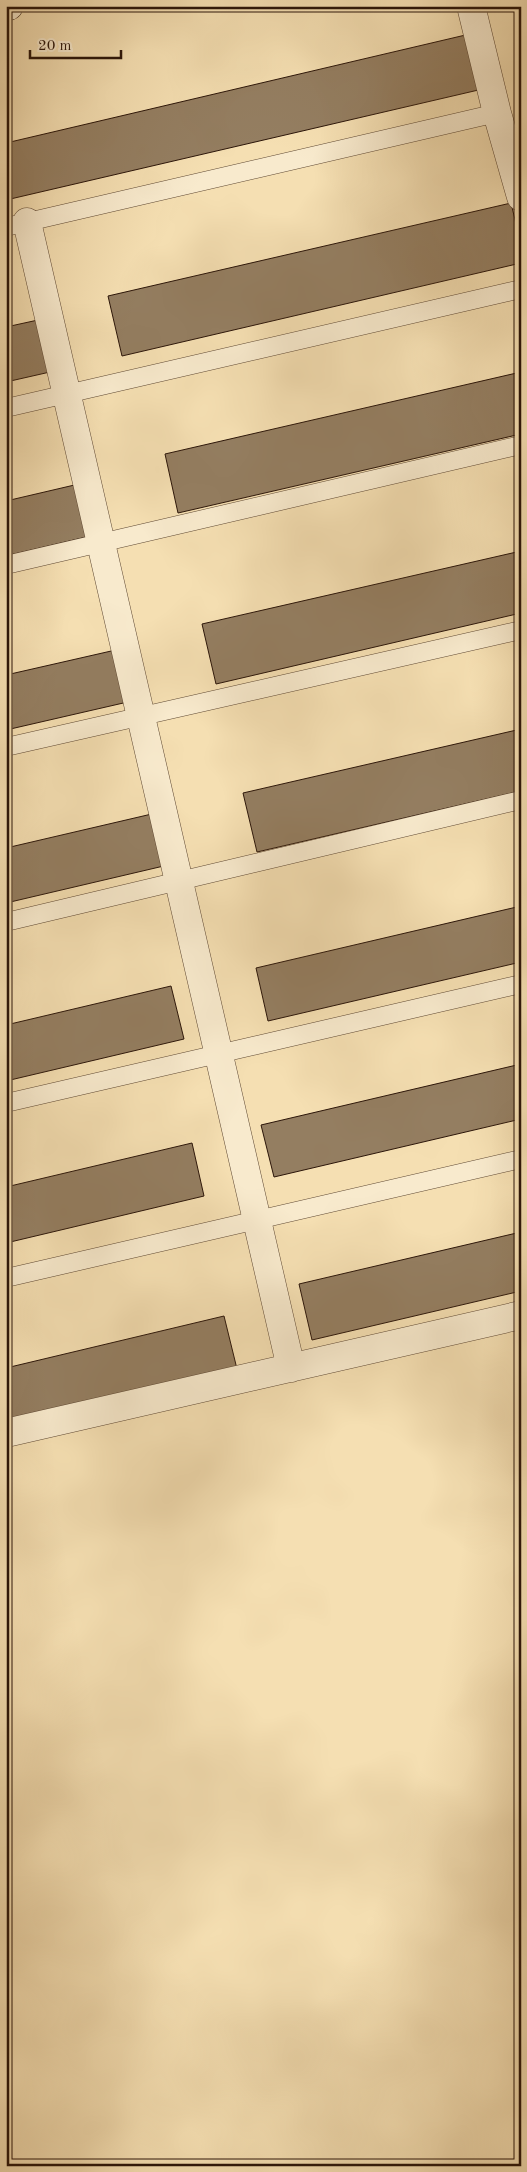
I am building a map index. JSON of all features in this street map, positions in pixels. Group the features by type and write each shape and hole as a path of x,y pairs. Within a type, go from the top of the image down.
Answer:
{"street":[{"path":"471,6 497,113 521,197"},
{"path":"17,224 67,394 291,1368"},
{"path":"6,1433 521,1315"}],"lane":[{"path":"17,224 497,113"},
{"path":"6,408 521,289"},
{"path":"6,565 521,445"},
{"path":"6,747 521,630"},
{"path":"6,922 521,800"},
{"path":"6,1103 521,984"},
{"path":"6,1278 521,1160"}],"building":[{"path":"474,33 487,88 6,200 6,143"},
{"path":"511,203 521,245 521,263 122,356 108,296"},
{"path":"38,320 50,372 6,382 6,327"},
{"path":"521,372 521,434 178,513 165,454"},
{"path":"83,483 95,535 6,556 6,501"},
{"path":"521,551 521,613 216,684 202,624"},
{"path":"120,649 132,701 6,730 6,675"},
{"path":"521,729 521,791 257,852 243,793"},
{"path":"156,813 168,865 6,903 6,848"},
{"path":"521,906 521,962 268,1021 256,968"},
{"path":"171,986 184,1039 6,1081 6,1025"},
{"path":"521,1064 521,1119 274,1177 261,1125"},
{"path":"192,1143 204,1196 6,1243 6,1187"},
{"path":"521,1232 521,1291 312,1340 299,1284"},
{"path":"224,1316 237,1369 6,1423 6,1368"}]}
